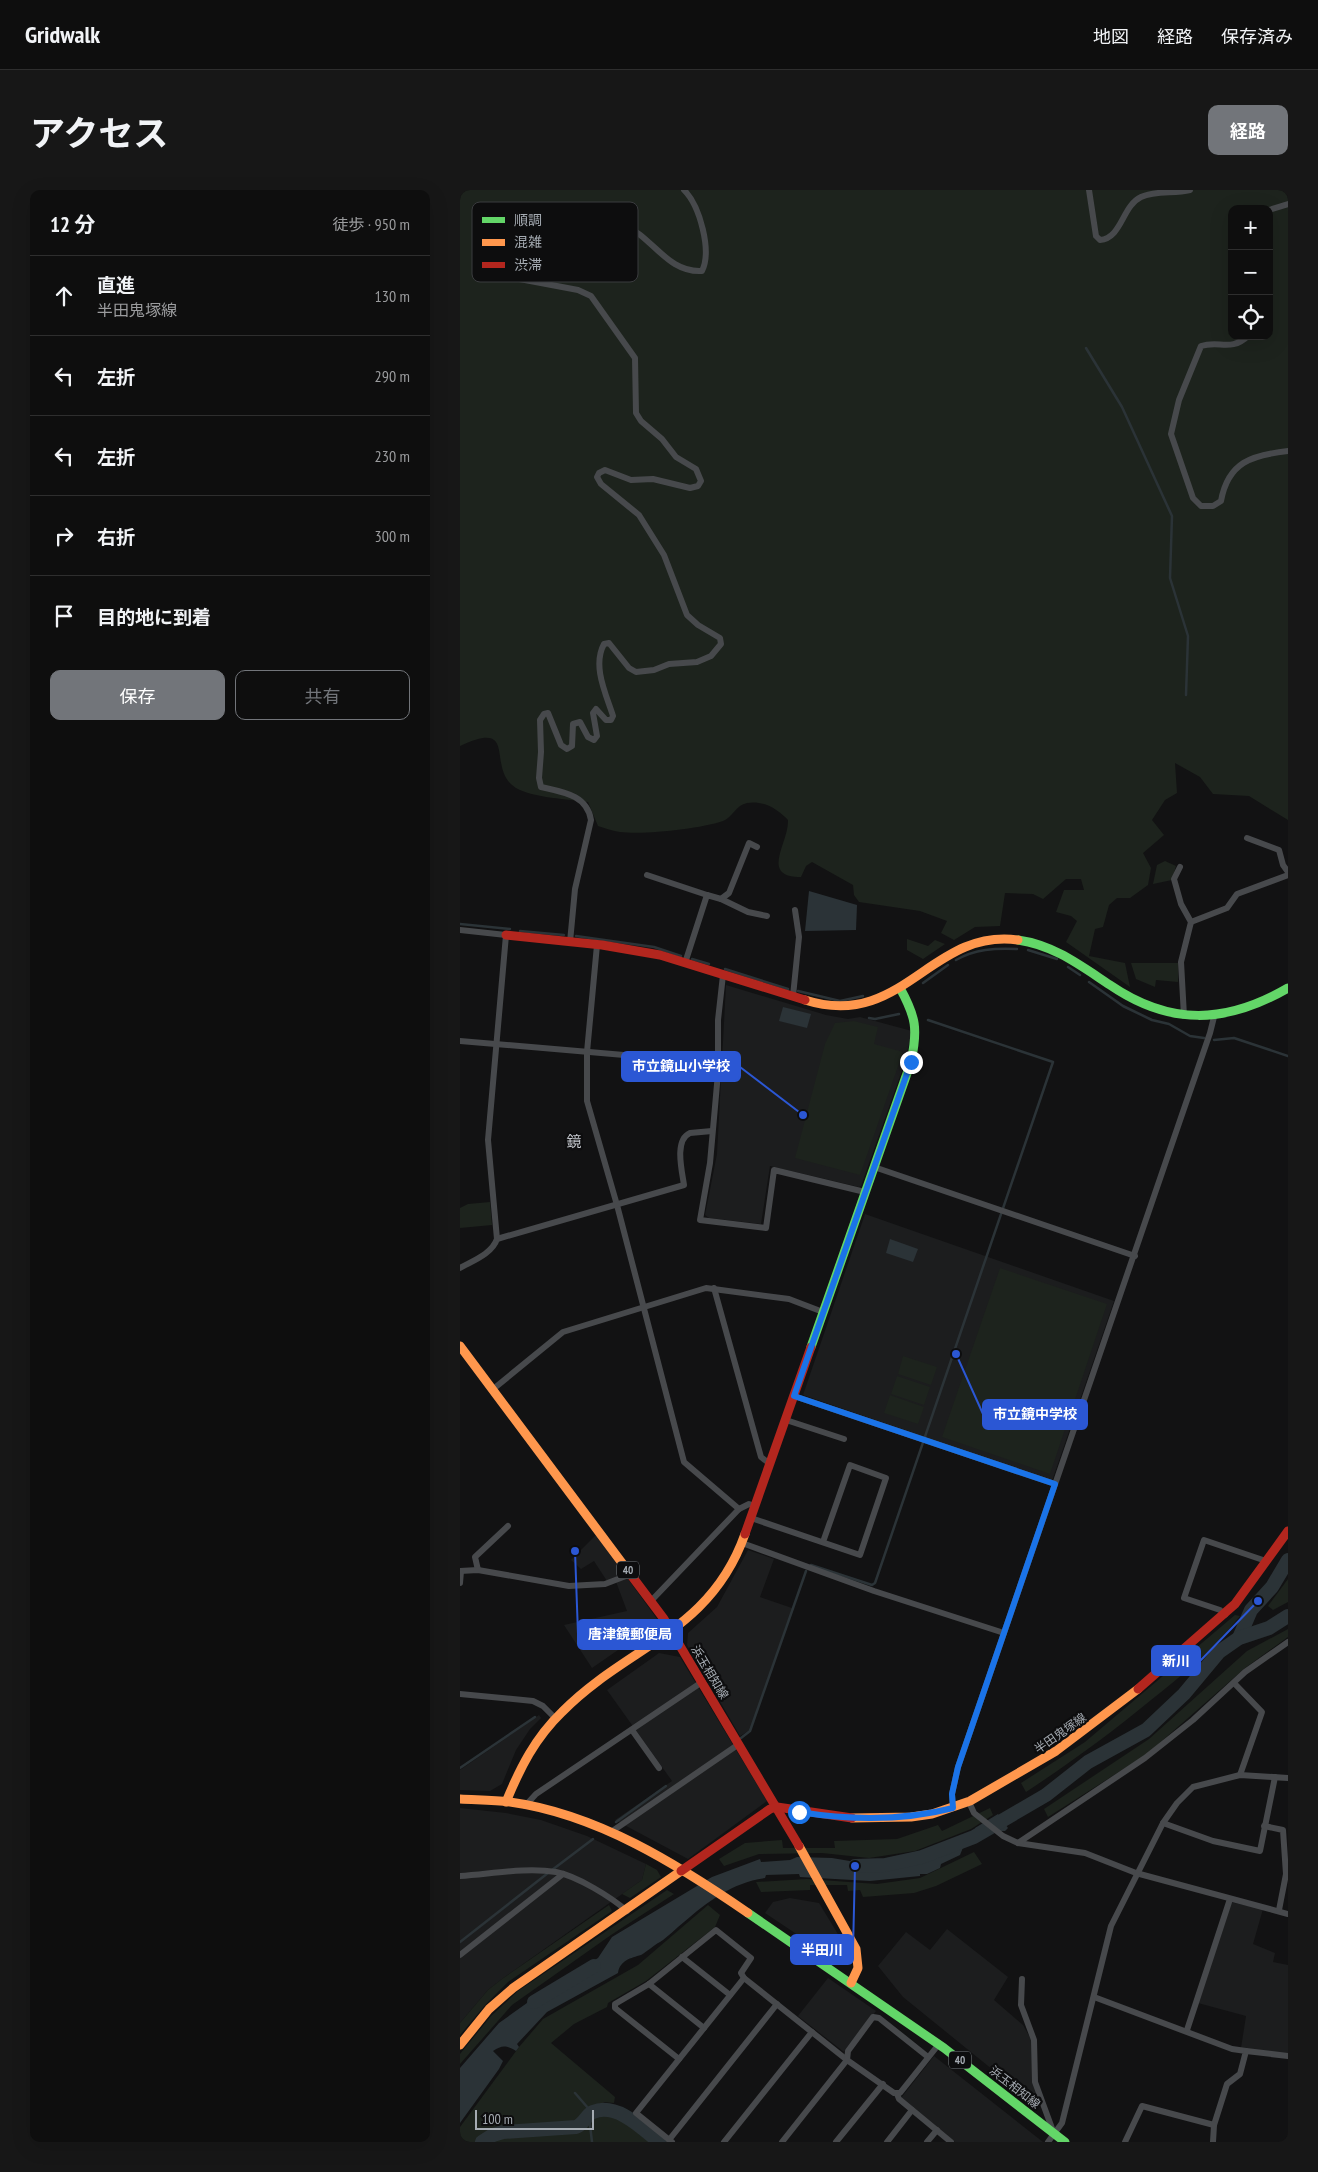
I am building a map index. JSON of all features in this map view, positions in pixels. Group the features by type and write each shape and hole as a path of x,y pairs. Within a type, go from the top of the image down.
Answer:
{"street":[{"path":"638,233 666,259 680,268 702,271 707,262 701,220 684,190"},
{"path":"1089,190 1096,236 1100,240 1114,234 1138,198 1150,193 1190,190"},
{"path":"1273,209 1288,204"},
{"path":"539,282 578,290 591,296 635,358 636,413 641,421 662,439 676,457 696,469 701,481 698,486 690,488 652,479 631,480 605,470 599,473 597,477 601,484 639,515 664,555 687,615 698,625 720,638 721,644 711,656 697,662 670,664 654,670 636,672 629,668 609,643 604,644 598,660 602,682 613,716 612,720 606,720 596,709 593,713 597,736 594,740 588,737 580,722 573,724 572,746 567,749 562,745 548,713 544,714 540,720 541,752 539,778 541,788 578,798 589,811 591,820 575,889 570,942"},
{"path":"1244,340 1240,344 1200,346 1179,400 1172,434 1193,498 1200,506 1213,506 1221,501 1224,486 1234,469 1261,454 1288,451"},
{"path":"1191,922 1228,908 1236,894 1288,874 1283,865 1279,850 1247,838"},
{"path":"722,899 729,893 749,843 757,847"},
{"path":"1180,867 1174,879 1181,904 1191,922 1181,962 1184,1016"},
{"path":"646,875 722,899 748,912 767,916"},
{"path":"684,962 707,895"},
{"path":"793,996 799,937 795,910"},
{"path":"460,930 597,945 660,955 827,1006 856,1007 878,999 900,988 957,951 982,941 1011,939 1051,947 1067,955 1127,997 1150,1008 1184,1016 1214,1017 1248,1009 1273,998 1288,988"},
{"path":"460,1268 485,1254 495,1244 497,1239 488,1140 506,935"},
{"path":"597,945 587,1052 587,1101 617,1205 684,1462 739,1509"},
{"path":"723,975 718,1020 710,1163 700,1220 766,1228 774,1170 865,1192"},
{"path":"506,1802 526,1756 554,1717 585,1691 672,1631 708,1600 721,1583 742,1543 911,1062 918,1030 917,1020 900,988"},
{"path":"953,1808 952,1794 958,1767 1135,1256 1214,1017"},
{"path":"460,1041 717,1063"},
{"path":"497,1239 684,1185 680,1161 683,1140 690,1133 712,1131"},
{"path":"874,1167 1135,1256"},
{"path":"492,1390 563,1332 706,1288 789,1299 823,1312"},
{"path":"714,1288 762,1457 770,1464"},
{"name":"浜玉相知線","path":"460,1346 672,1631 777,1807 854,1944 860,1960 858,1973 851,1983"},
{"path":"794,1396 1055,1484"},
{"path":"786,1420 844,1439"},
{"path":"751,1518 860,1555 886,1478 850,1465 823,1542"},
{"path":"651,1601 739,1509 749,1504 755,1506"},
{"path":"478,1570 475,1557 508,1526"},
{"name":"半田鬼塚線","path":"777,1807 825,1816 902,1818 953,1808 969,1802 1020,1775 1084,1733 1224,1615 1288,1531"},
{"path":"1224,1615 1220,1610 1184,1598 1204,1540 1266,1561"},
{"path":"742,1543 874,1591 1004,1633"},
{"path":"460,1583 461,1571 478,1570 569,1586 605,1584 631,1574"},
{"path":"1018,1843 1145,1758 1193,1720 1245,1672 1288,1642"},
{"path":"525,1806 536,1794 702,1682"},
{"path":"1234,1683 1262,1712 1240,1775"},
{"path":"460,1694 533,1701 544,1706 554,1717"},
{"path":"632,1730 659,1768"},
{"path":"611,1832 739,1744"},
{"path":"1048,2142 1062,2123 1111,1926 1136,1873 1163,1823 1177,1803 1193,1787 1240,1775 1288,1778"},
{"path":"1163,1823 1212,1841 1260,1851 1275,1777"},
{"name":"浜玉相知線","path":"460,1799 506,1802 565,1815 647,1848 739,1906 939,2044 1065,2142"},
{"path":"969,1802 974,1813 1004,1836 1018,1843 1085,1853 1136,1873 1288,1914"},
{"path":"460,2045 488,2010 513,1988 627,1910 686,1873 770,1809 777,1807"},
{"path":"1264,1826 1283,1830 1286,1874 1278,1910"},
{"path":"460,1876 554,1872 563,1874 615,1900 627,1910"},
{"path":"460,1955 563,1874"},
{"path":"1187,2030 1230,1899"},
{"path":"679,2059 615,2008 615,2004 649,1984 716,1930 750,1958 741,1973 744,1978 847,2060 897,2094 899,2099 951,2142"},
{"path":"682,1957 730,1995"},
{"path":"744,1978 636,2113 670,2141 777,2004"},
{"path":"1022,1978 1021,2005 1034,2040 1035,2082 1054,2133"},
{"path":"649,1984 704,2028"},
{"path":"1094,1997 1187,2030 1232,2049 1288,2056"},
{"path":"782,2142 847,2060 848,2051 873,2017 879,2018 928,2057"},
{"path":"724,2142 812,2032"},
{"path":"897,2094 939,2044"},
{"path":"1213,2142 1214,2126 1227,2084 1240,2074 1246,2051"},
{"path":"836,2142 883,2084"},
{"path":"1125,2142 1142,2106 1214,2126"},
{"path":"887,2142 912,2110"},
{"path":"927,2142 937,2130"}],"shaded area":[{"path":"460,190 1288,190 1288,820 1249,796 1213,794 1200,777 1175,763 1177,793 1165,800 1152,820 1164,835 1143,853 1151,868 1148,885 1130,898 1117,898 1109,905 1103,927 1095,929 1089,956 1125,963 1130,987 1066,942 1077,921 1071,916 1056,912 1064,890 1084,890 1081,879 1066,879 1043,899 1033,894 1005,893 1000,926 975,927 954,940 941,933 947,921 920,911 859,902 854,895 853,885 812,862 806,866 801,877 788,875 781,871 779,857 788,820 770,806 753,802 743,804 723,821 700,827 657,832 617,832 598,826 588,802 541,796 516,788 507,780 499,749 496,742 490,738 478,739 460,746"},
{"path":"1165,861 1176,866 1172,880 1153,884 1157,865"},
{"path":"809,891 857,905 856,930 805,931"},
{"path":"907,939 928,946 935,940 945,944 923,959 907,950"},
{"path":"1131,963 1178,963 1178,982 1156,980 1155,987 1136,979"},
{"path":"726,985 826,1015 848,1019 860,1017 912,1031 905,1062 861,1186 770,1166 761,1224 709,1218 705,1215 717,1154"},
{"path":"783,1007 811,1014 807,1028 779,1021"},
{"path":"854,1021 878,1027 874,1044 903,1052 860,1175 795,1158 825,1044 835,1023"},
{"path":"490,1202 492,1225 460,1228 460,1208 468,1204"},
{"path":"865,1214 1114,1301 1052,1481 803,1395"},
{"path":"890,1239 918,1249 913,1262 886,1253"},
{"path":"1000,1268 1107,1304 1050,1474 942,1437"},
{"path":"903,1356 937,1367 931,1385 898,1374"},
{"path":"897,1376 930,1387 924,1405 891,1394"},
{"path":"890,1395 924,1407 918,1424 884,1413"},
{"path":"596,1535 657,1619 657,1623 592,1668 564,1625 627,1611 615,1579 607,1581 594,1561 581,1569 571,1560"},
{"path":"748,1550 774,1559 760,1597 792,1608 750,1730 740,1736 687,1645 688,1633 717,1607"},
{"path":"1288,1579 1288,1602 1273,1610 1268,1606"},
{"path":"1235,1615 1240,1616 1198,1661 1175,1681 1105,1736 1026,1792 1021,1783 1085,1742"},
{"path":"1288,1629 1288,1637 1245,1668 1147,1754 1048,1817 1044,1809 1149,1739 1247,1651"},
{"path":"659,1653 680,1657 767,1801 688,1859 615,1820 672,1781 607,1690"},
{"path":"539,1715 541,1718 530,1729 516,1750 502,1784 490,1791 460,1790 460,1770"},
{"path":"460,1808 506,1813 541,1820 587,1836 646,1864 642,1880 488,1990 460,2023"},
{"path":"990,1808 993,1815 971,1829 915,1851 869,1858 822,1853 759,1854 724,1866 719,1859 745,1843 782,1840 783,1848 835,1848 834,1841 897,1839 938,1825 942,1831"},
{"path":"998,1814 1008,1828 1005,1831 987,1831 971,1844 964,1845 960,1855 941,1864 940,1868 927,1874 920,1874 920,1876 870,1881 800,1877 799,1874 766,1875 765,1878 731,1888 702,1907 663,1940 641,1955 624,1962 618,1973 547,2012 517,2044 519,2047 516,2051 504,2046 493,2051 503,2061 460,2123 460,2068 499,2023 534,1998 565,1987 588,1964 598,1958 612,1937 712,1877 760,1859 761,1862 790,1860 797,1857 832,1858 885,1867 911,1866 934,1850 961,1841 962,1838 967,1842 975,1835 975,1828"},
{"path":"974,1852 982,1864 936,1886 914,1893 863,1897 860,1890 848,1891 847,1885 810,1885 810,1890 761,1892 756,1882 807,1879 877,1884 920,1878"},
{"path":"646,1864 657,1870 661,1877 630,1898 622,1894 642,1880"},
{"path":"667,1890 674,1894 611,1935 512,2005 460,2064 460,2054 491,2016 518,1991"},
{"path":"790,1898 819,1903 847,1949 846,1956 841,1960 834,1959 765,1913 773,1902"},
{"path":"1230,1902 1263,1909 1253,1944 1275,1953 1273,1962 1288,1965 1288,2054 1241,2048 1246,2016 1198,2003"},
{"path":"609,1905 612,1911 508,1982 486,2004 460,2035 460,2023 488,1990"},
{"path":"708,1905 720,1915 715,1927 646,1981 608,2003 607,2007 574,2024 551,2043 615,2097 614,2103 603,2102 652,2142 460,2142 460,2127 519,2047 543,2019 638,1965"},
{"path":"947,1929 1008,1977 994,2000 1023,2025 1032,2041 1040,2104 1035,2104 903,1997 878,1966 906,1932 930,1950"},
{"path":"828,1978 876,2011 844,2052 798,2016"},
{"path":"934,2056 1043,2142 955,2142 901,2098"}],"waterway":[{"path":"1086,348 1122,407 1172,516 1170,578 1188,636 1186,695"},
{"path":"460,924 510,929"},
{"path":"520,931 564,935"},
{"path":"576,936 654,947 681,956"},
{"path":"956,960 985,950 1017,949"},
{"path":"1028,950 1057,959"},
{"path":"692,959 709,964"},
{"path":"923,983 948,965"},
{"path":"1068,967 1080,975"},
{"path":"725,969 788,989"},
{"path":"1089,982 1123,1006 1152,1020 1169,1024 1190,1036 1204,1038"},
{"path":"798,991 840,1001 863,996"},
{"path":"869,1018 875,1019 899,1014"},
{"path":"811,1565 872,1585 875,1583 1053,1062 928,1020"},
{"path":"1214,1040 1234,1038 1288,1056"},
{"path":"1239,1638 1251,1610 1272,1587 1288,1560"},
{"path":"741,1738 750,1731 806,1571"},
{"path":"855,1866 885,1865 922,1857 974,1837 1046,1795 1088,1762 1146,1730 1184,1694 1219,1652 1239,1638 1269,1628 1288,1616"},
{"path":"460,1768 535,1717"},
{"path":"616,1822 666,1786"},
{"path":"552,1870 593,1839"},
{"path":"460,1942 548,1873"},
{"path":"534,2002 594,1966"},
{"path":"575,2093 588,2108 592,2142"},
{"path":"482,2142 493,2135 503,2132 576,2127 591,2113 602,2110 611,2111 629,2118 659,2142"}],"traffic: fast":[{"path":"1018,940 1055,951 1132,998 1154,1008 1176,1013 1220,1014 1265,1000 1288,988"},
{"path":"811,1347 911,1062 915,1032 914,1024 909,1007 900,988"},
{"path":"748,1913 944,2048 1065,2142"}],"traffic: slow":[{"path":"805,1000 839,1006 867,1002 892,991 961,949 988,940 1018,940"},
{"path":"460,1346 631,1575"},
{"path":"506,1802 529,1754 552,1722 587,1689 689,1616 711,1594 730,1567 745,1534"},
{"path":"852,1818 911,1817 932,1814 970,1801 1056,1751 1138,1689"},
{"path":"460,1799 510,1802 542,1808 605,1829 693,1877 748,1913"},
{"path":"799,1846 856,1949 858,1968 851,1983"},
{"path":"460,2045 489,2009 513,1988 681,1871"}],"traffic: jam":[{"path":"506,935 602,945 660,955 805,1000"},
{"path":"745,1534 811,1347"},
{"path":"1138,1689 1235,1604 1288,1531"},
{"path":"631,1575 664,1619 799,1846"},
{"path":"681,1871 770,1809 777,1807 852,1818"}],"place":[{"name":"市立鏡山小学校","path":"803,1115"},
{"name":"市立鏡中学校","path":"956,1354"},
{"name":"唐津鏡郵便局","path":"575,1551"},
{"name":"新川","path":"1258,1601"},
{"name":"半田川","path":"855,1866"}],"district":[{"name":"鏡","path":"574,1141"}],"route":[{"path":"799,1812 825,1816 902,1818 953,1808 952,1794 958,1767 1055,1484 794,1396 911,1062"}]}
